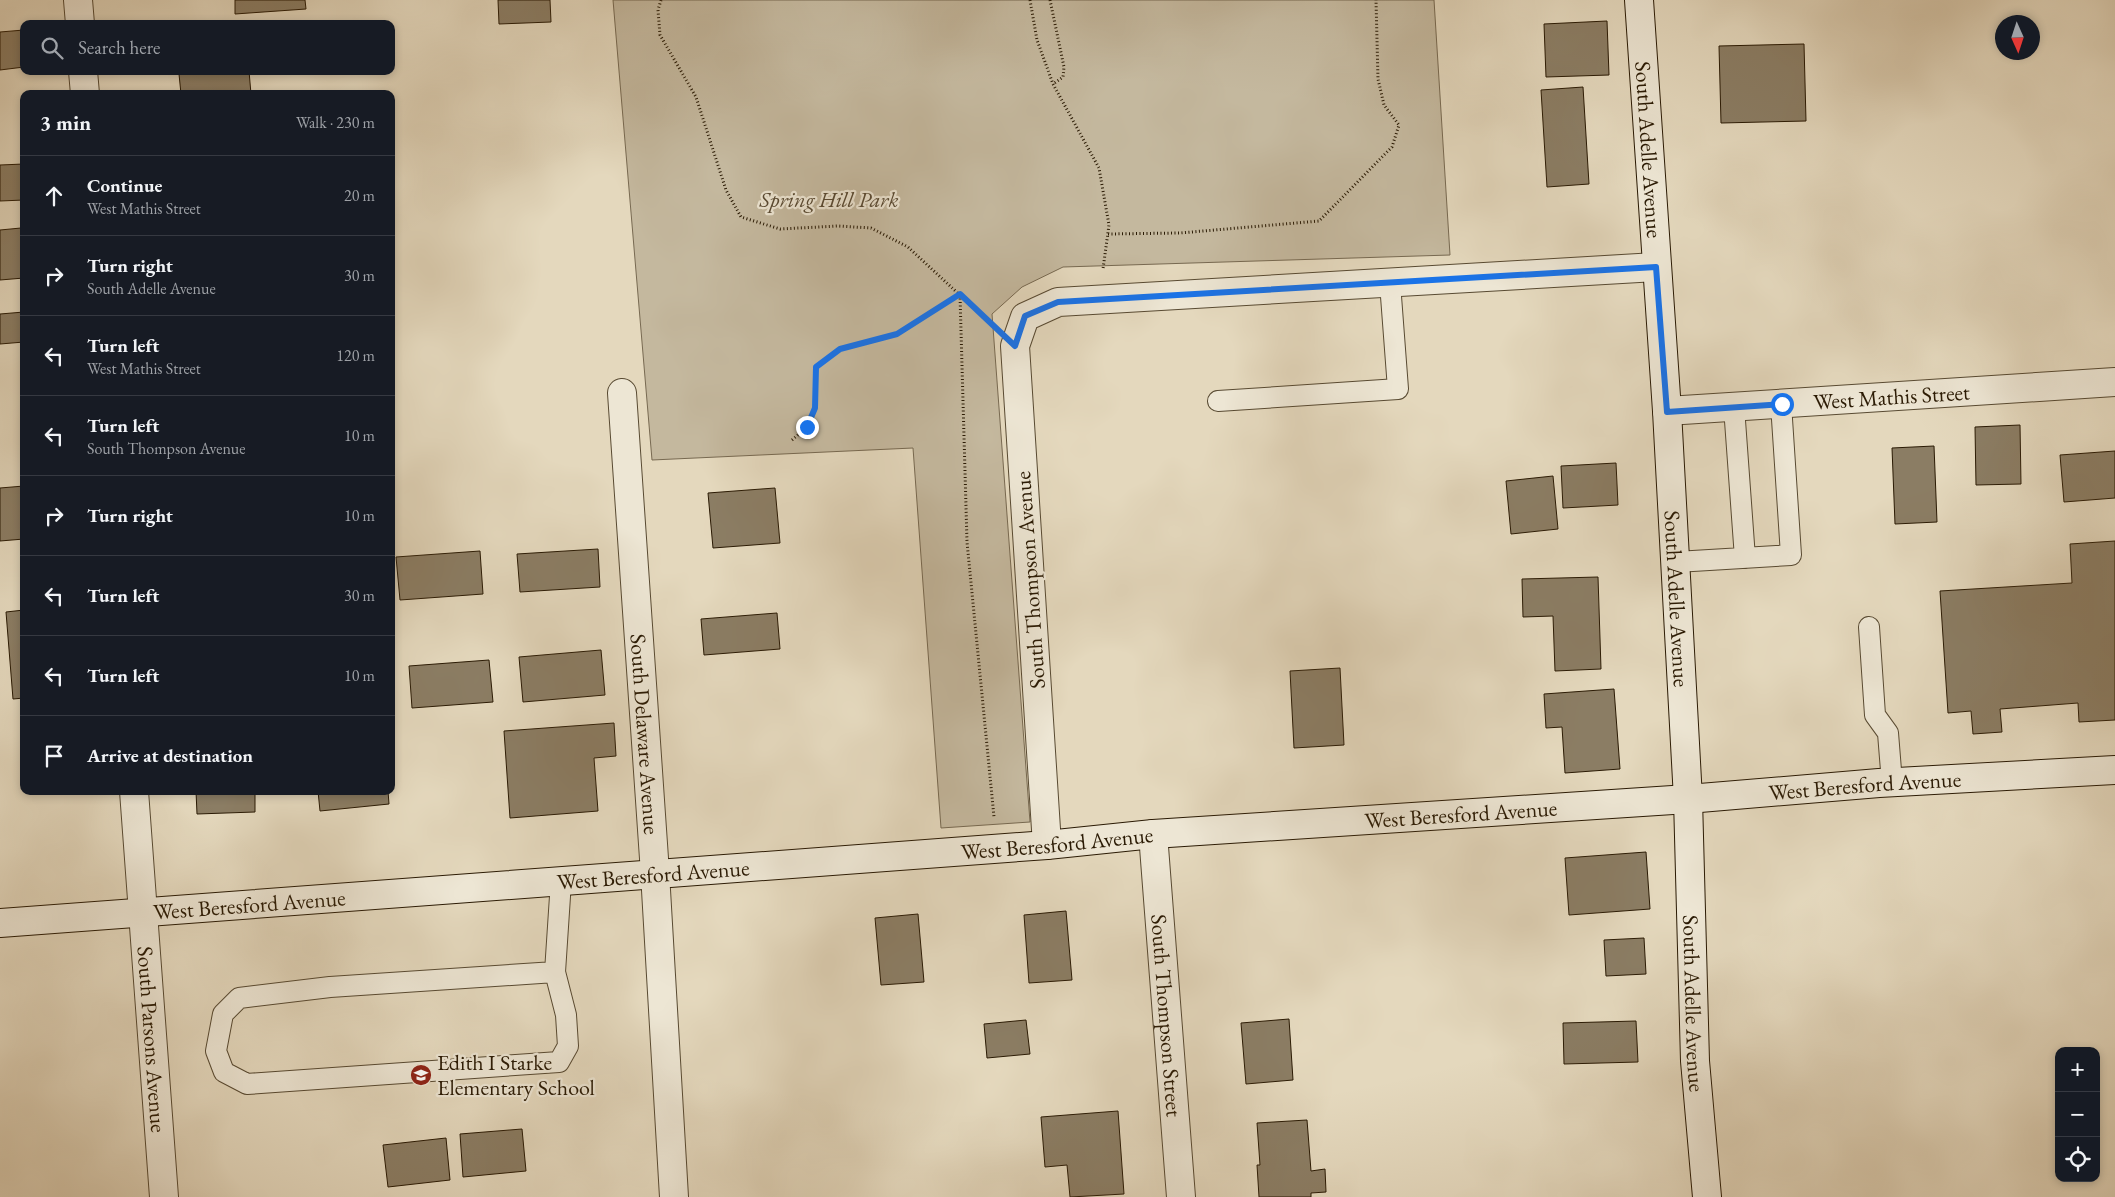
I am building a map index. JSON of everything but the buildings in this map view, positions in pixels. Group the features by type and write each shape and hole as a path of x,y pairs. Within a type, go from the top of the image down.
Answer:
{"street":[{"path":"78,0 80,20"},
{"name":"South Adelle Avenue","path":"1639,0 1676,562 1688,799 1695,1061 1707,1197"},
{"path":"83,75 85,90"},
{"path":"1390,283 1656,267"},
{"name":"South Thompson Avenue","path":"1048,844 1015,346 1025,316 1058,302 1390,283"},
{"name":"West Mathis Street","path":"1667,412 2115,382"},
{"name":"South Delaware Avenue","path":"622,393 655,873 674,1197"},
{"name":"West Beresford Avenue","path":"0,923 143,914 1048,844 1153,834 1688,799 1892,783 2115,770"},
{"name":"South Parsons Avenue","path":"134,795 164,1197"},
{"name":"South Thompson Street","path":"1153,834 1181,1197"}],"lane":[{"path":"1218,401 1398,389 1390,283"},
{"path":"1676,562 1791,554 1782,404"},
{"path":"1734,407 1745,558"},
{"path":"1869,627 1875,715 1888,732 1892,783"},
{"path":"555,972 330,987 239,998 223,1014 216,1051 224,1072 247,1084 559,1062 568,1046 566,1015 555,972 561,881"}],"path":[{"path":"661,0 658,10 660,35 696,97 726,190 741,218 780,229 838,226 871,228 908,247 1015,346"},
{"path":"1030,0 1037,40 1053,84 1099,168 1109,225 1108,234 1180,233 1319,221 1392,147 1399,125 1384,105 1378,79 1376,0"},
{"path":"1050,0 1064,67 1062,77 1053,84"},
{"path":"792,440 807,427 815,408 816,367 840,349 897,334 960,294"},
{"path":"960,294 967,542 994,818"}],"green space":[{"name":"Spring Hill Park","path":"613,0 1434,0 1450,255 1063,267 1022,287 992,314 1030,822 941,828 913,448 652,460"}],"place":[{"name":"Edith I Starke Elementary School","path":"421,1075"}],"route":[{"path":"807,427 815,408 816,367 840,349 897,334 960,294 1015,346 1025,316 1058,302 1656,267 1667,412 1782,404"}]}
